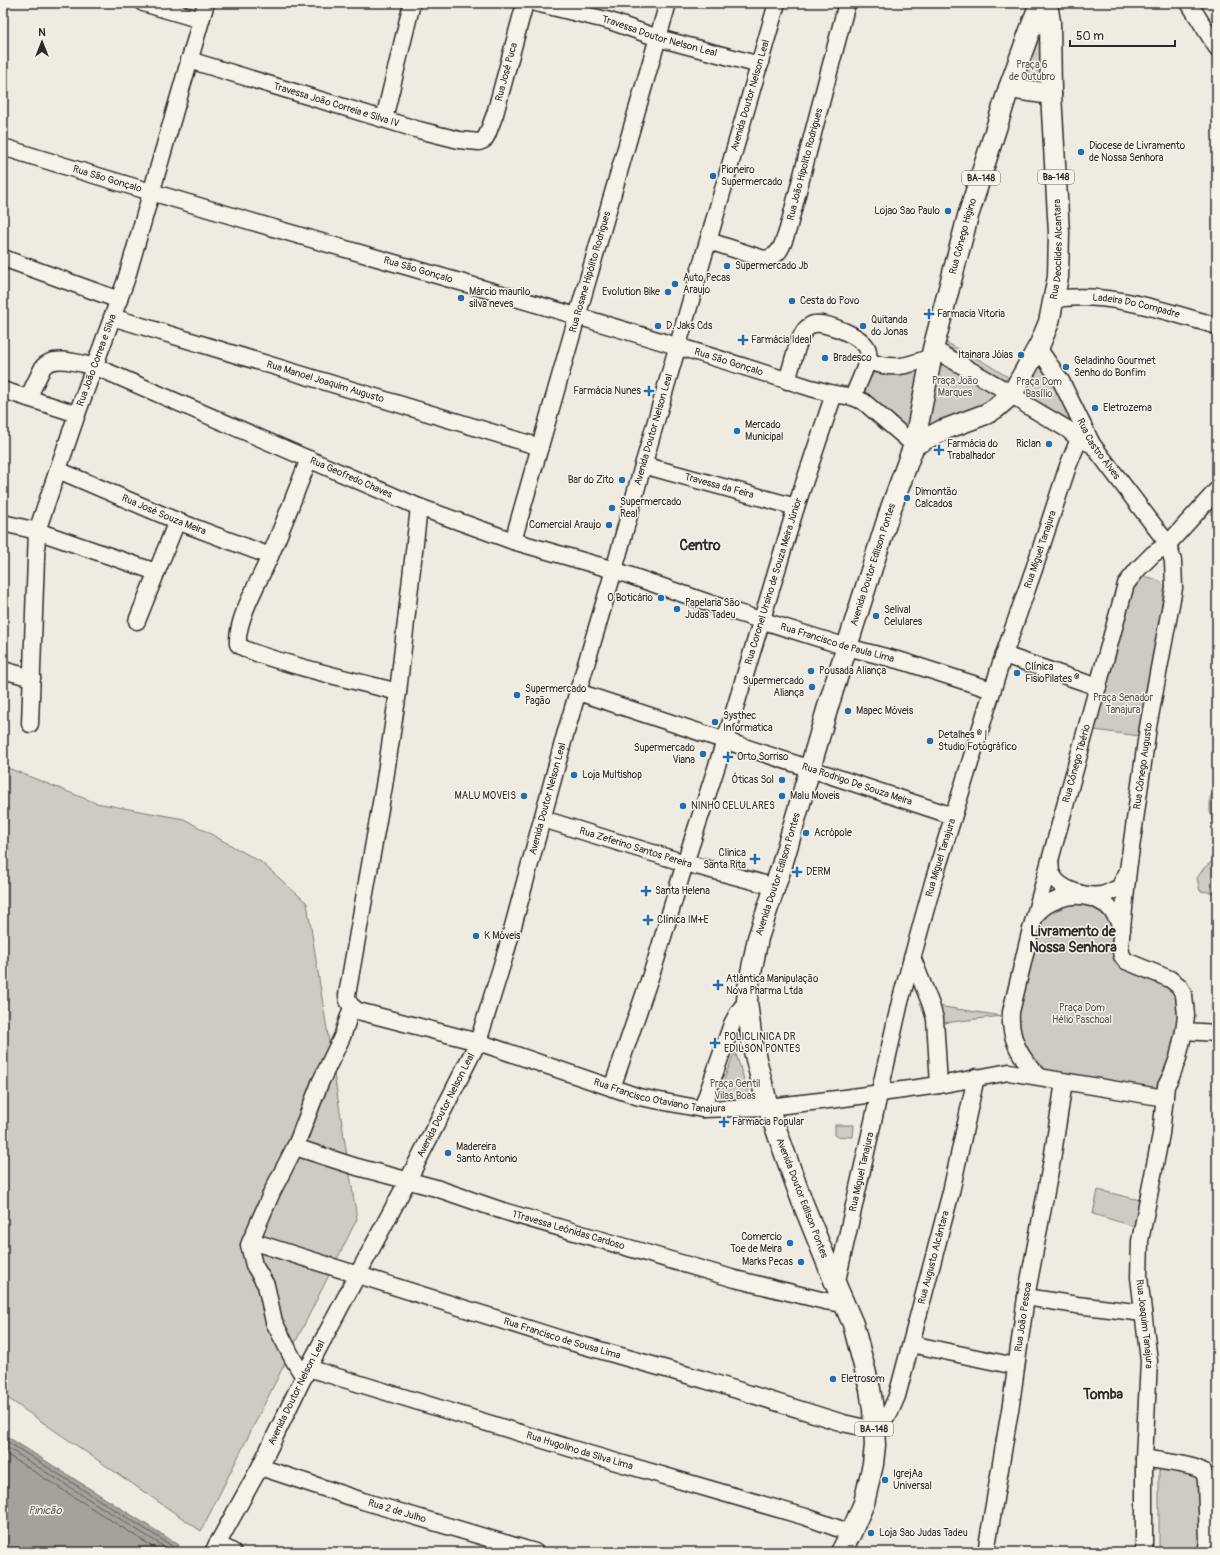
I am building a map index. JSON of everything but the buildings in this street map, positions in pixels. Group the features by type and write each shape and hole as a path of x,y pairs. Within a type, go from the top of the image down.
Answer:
{"main road":[{"name":"Rua Cônego Higino","path":"932,353 968,216 1009,88 1040,3"},
{"name":"Rua Deoclides Alcantara","path":"1038,348 1049,322 1058,277 1059,233 1051,94 1051,37 1047,3"},
{"path":"1009,88 1051,94"},
{"name":"Ba-148","path":"914,445 943,430 986,414 996,408 1012,394 1038,348"},
{"name":"BA-148","path":"914,445 932,353"},
{"name":"Avenida Doutor Edilson Pontes","path":"845,1304 802,1201 768,1107 752,1043 747,1001 758,938 776,887 809,768 891,508 914,445"},
{"name":"BA-148","path":"841,1552 864,1503 872,1472 875,1445 870,1389 858,1339 845,1304"}],"street":[{"path":"143,3 201,20"},
{"name":"Rua João Correa e Silva","path":"30,724 37,531 94,366 119,300 206,3"},
{"path":"384,119 412,3"},
{"name":"Rua José Puca","path":"484,140 495,114 525,3"},
{"name":"Travessa Doutor Nelson Leal","path":"536,3 610,21 658,38 760,66"},
{"name":"Rua Rosane Hipólito Rodrigues","path":"513,541 668,3"},
{"name":"Avenida Doutor Nelson Leal","path":"215,1548 260,1467 306,1372 408,1180 478,1042 506,952 578,692 777,3"},
{"name":"Rua João Hipolito Rodrigues","path":"709,241 764,259 772,258 777,254 788,229 847,3"},
{"path":"1189,3 1217,48"},
{"name":"Travessa João Correia e Silva IV","path":"189,60 384,119 460,140 479,142 484,140"},
{"name":"Rua São Gonçalo","path":"3,147 151,193 677,346 787,381 834,394"},
{"path":"3,258 119,300"},
{"name":"Ladeira Do Compadre","path":"1054,299 1103,298 1142,304 1217,326"},
{"name":"Rua Manoel Joaquim Augusto","path":"112,317 540,447"},
{"path":"787,381 804,331 811,325 820,324 848,333 862,340 867,346 869,353 867,361 853,397"},
{"name":"Rua Castro Alves","path":"1038,348 1061,381 1086,442 1168,544"},
{"path":"867,361 888,367 900,367 913,364 932,353 1012,394 1028,406 1086,442"},
{"name":"Rua Geofredo Chaves","path":"28,398 43,367 51,361 94,366 419,507 513,541 614,570"},
{"path":"3,390 77,414"},
{"path":"834,394 853,397 864,402 914,445"},
{"name":"Rua Coronel Ursino de Souza Meira Júnior","path":"612,1088 656,960 685,863 725,741 796,507 834,394"},
{"name":"Rua Miguel Tanajura","path":"836,1285 879,1092 912,957 953,816 992,690 1068,466 1086,442"},
{"path":"309,459 270,556 245,611 238,631 238,644 240,647 265,657 398,692"},
{"name":"Travessa da Feira","path":"643,465 796,507"},
{"name":"Rua José Souza Meira","path":"58,470 177,521 270,556"},
{"name":"Rua Cônego Tibério","path":"1036,914 1126,584 1153,554 1168,544 1217,490"},
{"path":"306,1372 293,1359 274,1322 266,1285 254,1265 249,1245 272,1192 295,1147 320,1083 342,1037 352,1007 347,999 350,972 384,786 398,692 419,507"},
{"path":"137,621 177,521"},
{"path":"3,522 37,531 156,572"},
{"name":"Rua Cônego Augusto","path":"1128,870 1148,727 1174,593 1174,561 1168,544"},
{"name":"Rua Francisco de Paula Lima","path":"614,570 761,620 847,647 904,662 992,690"},
{"path":"1004,655 1098,687"},
{"path":"3,670 32,678"},
{"name":"Rua Rodrigo De Souza Meira","path":"578,692 953,816"},
{"name":"Rua Zeferino Santos Pereira","path":"543,819 685,863 776,887"},
{"path":"1050,861 1051,874 1061,884 1074,892 1088,895 1103,894 1119,888 1128,870"},
{"path":"1016,1046 1023,1060 1038,1076 1064,1082 1165,1098 1166,1086 1172,1074 1184,1031 1186,1015 1184,995 1180,987 1170,979 1126,961 1122,956 1122,930 1128,870"},
{"path":"1009,1072 1018,1064 1016,1046 1010,1020 1010,1012 1036,914 1050,902 1066,896 1083,895 1099,901 1112,911 1122,930"},
{"path":"912,957 935,1019 939,1085"},
{"path":"702,1109 732,1024 739,1011 747,1001"},
{"name":"Rua Francisco Otaviano Tanajura","path":"352,1007 358,1011 478,1042 639,1097 702,1109 768,1107 837,1099 879,1092 939,1085 1009,1072 1038,1076"},
{"path":"1184,1031 1217,1033"},
{"name":"Rua Augusto Alcântara","path":"874,1430 890,1412 897,1396 951,1192 976,1077"},
{"name":"Rua João Pessoa","path":"986,1552 1026,1297 1052,1160 1064,1082"},
{"name":"Rua Joaquim Tanajura","path":"1144,1552 1144,1458 1149,1361 1139,1277 1140,1240 1161,1134 1165,1098"},
{"name":"1Travessa Leônidas Cardoso","path":"295,1147 357,1167 408,1180 504,1211 735,1279 825,1301 845,1304"},
{"name":"Rua Francisco de Sousa Lima","path":"251,1241 571,1342 720,1384 843,1423 874,1430"},
{"path":"1026,1297 1143,1313"},
{"path":"911,1344 1015,1366"},
{"name":"Rua Hugolino da Silva Lima","path":"306,1372 806,1517 851,1533"},
{"path":"1144,1458 1186,1466 1201,1470 1204,1473 1206,1480 1208,1541 1206,1552"},
{"name":"Rua 2 de Julho","path":"260,1467 362,1501 535,1552"},
{"path":"215,1548 233,1552"}],"green space":[{"name":"Praça 6 de Outubro","path":"1041,19 1043,85 1018,78"},
{"name":"Praça João Marques","path":"941,340 982,361 1011,379 1010,400 924,442 857,396 877,369 899,373 908,372 915,369"},
{"name":"Praça Dom Basílio","path":"1039,361 1083,427 1074,437 1027,399 1020,388"},
{"name":"Praça Senador Tanajura","path":"1143,577 1162,583 1167,589 1147,737 1087,729 1125,590 1136,579"},
{"path":"3,766 96,803 184,819 261,862 307,903 357,1219 201,1531 3,1395"},
{"path":"1217,785 1217,835 1210,811 1210,798"},
{"path":"1217,848 1217,893 1200,891 1197,878 1204,868 1214,860"},
{"name":"Praça Dom Hélio Paschoal","path":"1066,896 1112,911 1120,947 1184,995 1165,1098 1038,1075 1011,1020 1033,921"},
{"path":"931,1005 1002,1016 935,1024"},
{"name":"Praça Gentil Vilas Boas","path":"735,1051 751,1101 730,1101 720,1098 726,1074"},
{"path":"835,1125 854,1125 853,1137 835,1136"},
{"path":"1098,1190 1144,1201 1136,1227 1093,1214"},
{"path":"1159,1466 1203,1474 1204,1552 1159,1552"}],"water":[{"name":"Pinicão","path":"3,1434 179,1545 175,1552 3,1552"}],"place":[{"name":"Diocese de Livramento de Nossa Senhora","path":"1081,152"},
{"name":"Pioneiro Supermercado","path":"713,176"},
{"name":"Lojao Sao Paulo","path":"948,211"},
{"name":"Supermercado Jb","path":"727,266"},
{"name":"Auto Pecas Araujo","path":"675,284"},
{"name":"Evolution Bike","path":"668,292"},
{"name":"Márcio maurilo silva neves","path":"461,298"},
{"name":"Cesta do Povo","path":"792,301"},
{"name":"Farmacia Vitoria","path":"929,314"},
{"name":"D. Jaks Cds","path":"658,326"},
{"name":"Quitanda do Jonas","path":"863,326"},
{"name":"Farmácia Ideal","path":"743,340"},
{"name":"Itainara Jóias","path":"1021,355"},
{"name":"Bradesco","path":"825,358"},
{"name":"Geladinho Gourmet Senho do Bonfim","path":"1066,367"},
{"name":"Farmácia Nunes","path":"649,391"},
{"name":"Eletrozema","path":"1095,408"},
{"name":"Mercado Municipal","path":"737,431"},
{"name":"Riclan","path":"1049,444"},
{"name":"Farmácia do Trabalhador","path":"939,450"},
{"name":"Bar do Zito","path":"622,480"},
{"name":"Dimontão Calcados","path":"907,498"},
{"name":"Supermercado Real","path":"612,508"},
{"name":"Comercial Araujo","path":"609,525"},
{"name":"O Boticário","path":"661,598"},
{"name":"Papelaria São Judas Tadeu","path":"677,609"},
{"name":"Selival Celulares","path":"876,616"},
{"name":"Pousada Aliança","path":"811,671"},
{"name":"Clínica FisioPilates ®","path":"1017,673"},
{"name":"Supermercado Aliança","path":"812,687"},
{"name":"Supermercado Pagão","path":"517,695"},
{"name":"Mapec Móveis","path":"848,711"},
{"name":"Systhec Informatica","path":"715,722"},
{"name":"Detalhes ® | Studio Fotográfico","path":"930,741"},
{"name":"Supermercado Viana","path":"703,754"},
{"name":"Orto Sorriso","path":"728,757"},
{"name":"Loja Multishop","path":"574,775"},
{"name":"Óticas Sol","path":"782,780"},
{"name":"MALU MOVEIS","path":"524,796"},
{"name":"Malu Moveis","path":"782,796"},
{"name":"NINHO CELULARES","path":"683,806"},
{"name":"Acrópole","path":"806,833"},
{"name":"Clinica Santa Rita","path":"755,859"},
{"name":"DERM","path":"797,872"},
{"name":"Santa Helena","path":"646,891"},
{"name":"Clínica IM+E","path":"648,920"},
{"name":"K Móveis","path":"476,936"},
{"name":"Atlântica Manipulação Nova Pharma Ltda","path":"718,985"},
{"name":"POLICLINICA DR EDILSON PONTES","path":"715,1043"},
{"name":"Farmacia Popular","path":"724,1122"},
{"name":"Madereira Santo Antonio","path":"448,1153"},
{"name":"Comercio Toe de Meira","path":"790,1243"},
{"name":"Marks Pecas","path":"801,1262"},
{"name":"Eletrosom","path":"833,1379"},
{"name":"IgrejAa Universal","path":"885,1480"},
{"name":"Loja Sao Judas Tadeu","path":"871,1533"}],"district":[{"name":"Centro","path":"700,545"},
{"name":"Livramento de Nossa Senhora","path":"1073,940"},
{"name":"Tomba","path":"1103,1394"}]}
